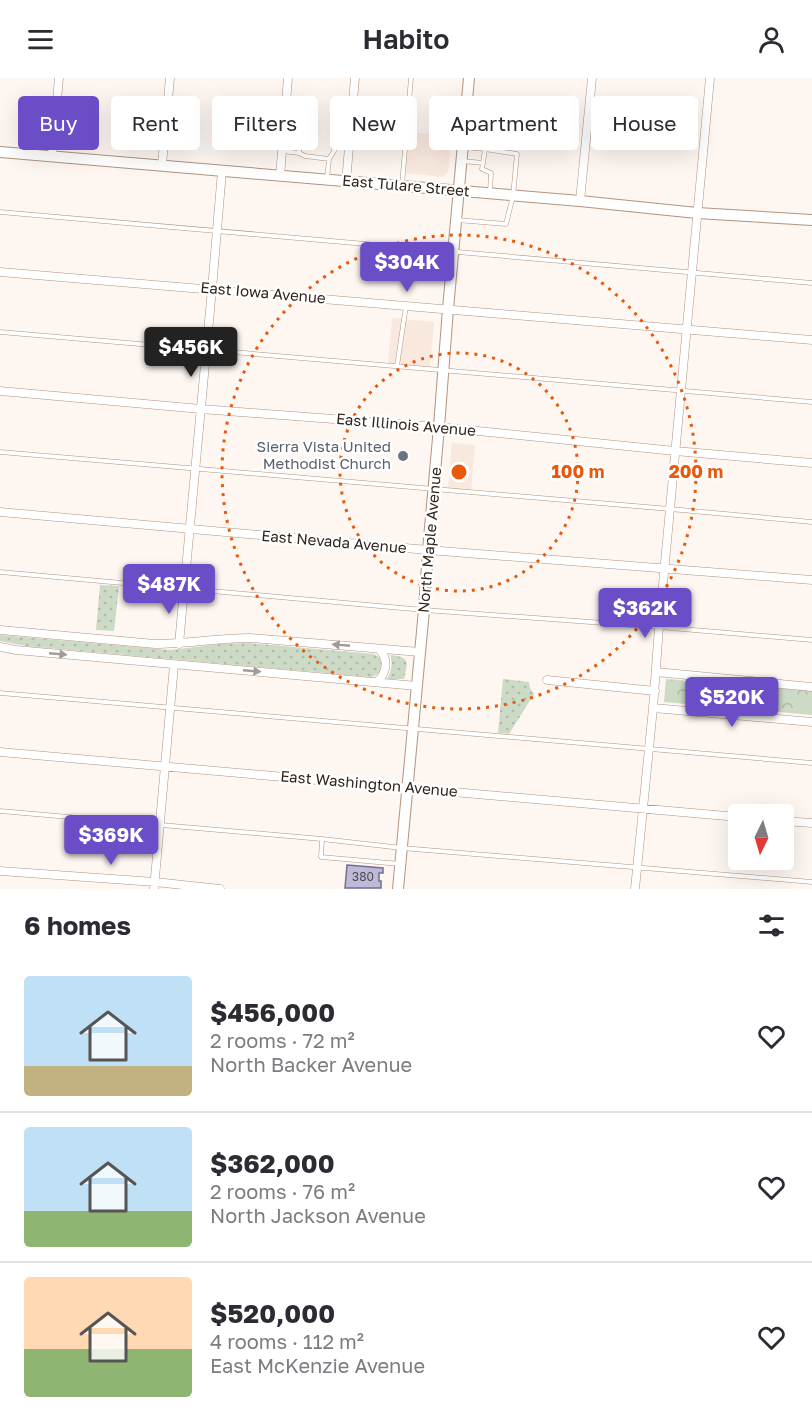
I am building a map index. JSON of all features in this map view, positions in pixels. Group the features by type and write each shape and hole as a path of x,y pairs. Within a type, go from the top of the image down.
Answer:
{"main road":[{"name":"North Maple Avenue","path":"467,96 469,78"},
{"name":"North Maple Avenue","path":"398,889 463,150"},
{"name":"East Tulare Street","path":"0,152 697,213 812,220"}],"street":[{"path":"52,155 59,78"},
{"path":"162,165 170,78"},
{"path":"280,176 288,78"},
{"path":"346,182 356,78"},
{"path":"580,201 592,78"},
{"path":"635,889 710,78"},
{"path":"179,644 222,171"},
{"name":"East Iowa Avenue","path":"0,272 812,340"},
{"name":"East Illinois Avenue","path":"0,391 439,427 812,463"},
{"name":"East Nevada Avenue","path":"0,512 428,550 812,580"},
{"path":"0,630 155,644 250,638 420,652"},
{"path":"0,647 417,686"},
{"path":"377,682 385,671 386,661 379,649"},
{"path":"154,886 174,664"},
{"path":"656,672 812,687"},
{"path":"547,680 655,691"},
{"path":"653,708 812,722"},
{"name":"East Washington Avenue","path":"0,752 728,816"},
{"path":"794,822 812,823"},
{"path":"0,871 154,886 220,889"}],"lane":[{"path":"402,186 411,78"},
{"path":"327,180 329,159 334,150"},
{"path":"485,150 482,169 491,173 490,194"},
{"path":"456,220 506,224 513,196 517,154 491,150"},
{"path":"282,151 329,159"},
{"path":"462,161 483,163"},
{"path":"0,212 812,283"},
{"path":"397,366 406,305"},
{"path":"0,332 812,402"},
{"path":"0,452 812,522"},
{"path":"0,572 424,610 812,640"},
{"path":"0,693 812,763"},
{"path":"0,812 812,882"},
{"path":"322,839 321,857 400,864"}],"shaded area":[{"path":"417,133 429,134 429,150 450,150 448,172 442,177 406,173 408,150 417,150"},
{"path":"392,318 434,322 430,367 388,363"},
{"path":"452,443 475,445 471,491 448,489"}],"green space":[{"path":"100,585 119,586 114,631 96,630"},
{"path":"0,635 170,650 248,643 374,654 380,658 381,667 377,674 371,677 26,646 0,641"},
{"path":"390,655 401,657 406,661 404,679 387,679 392,667"},
{"path":"503,679 529,682 534,694 509,734 498,733"},
{"path":"666,679 812,691 812,715 664,702"}],"building":[{"path":"347,865 383,868 383,873 379,873 381,888 345,888"}],"place":[{"name":"Sierra Vista United Methodist Church","path":"403,456"}]}
